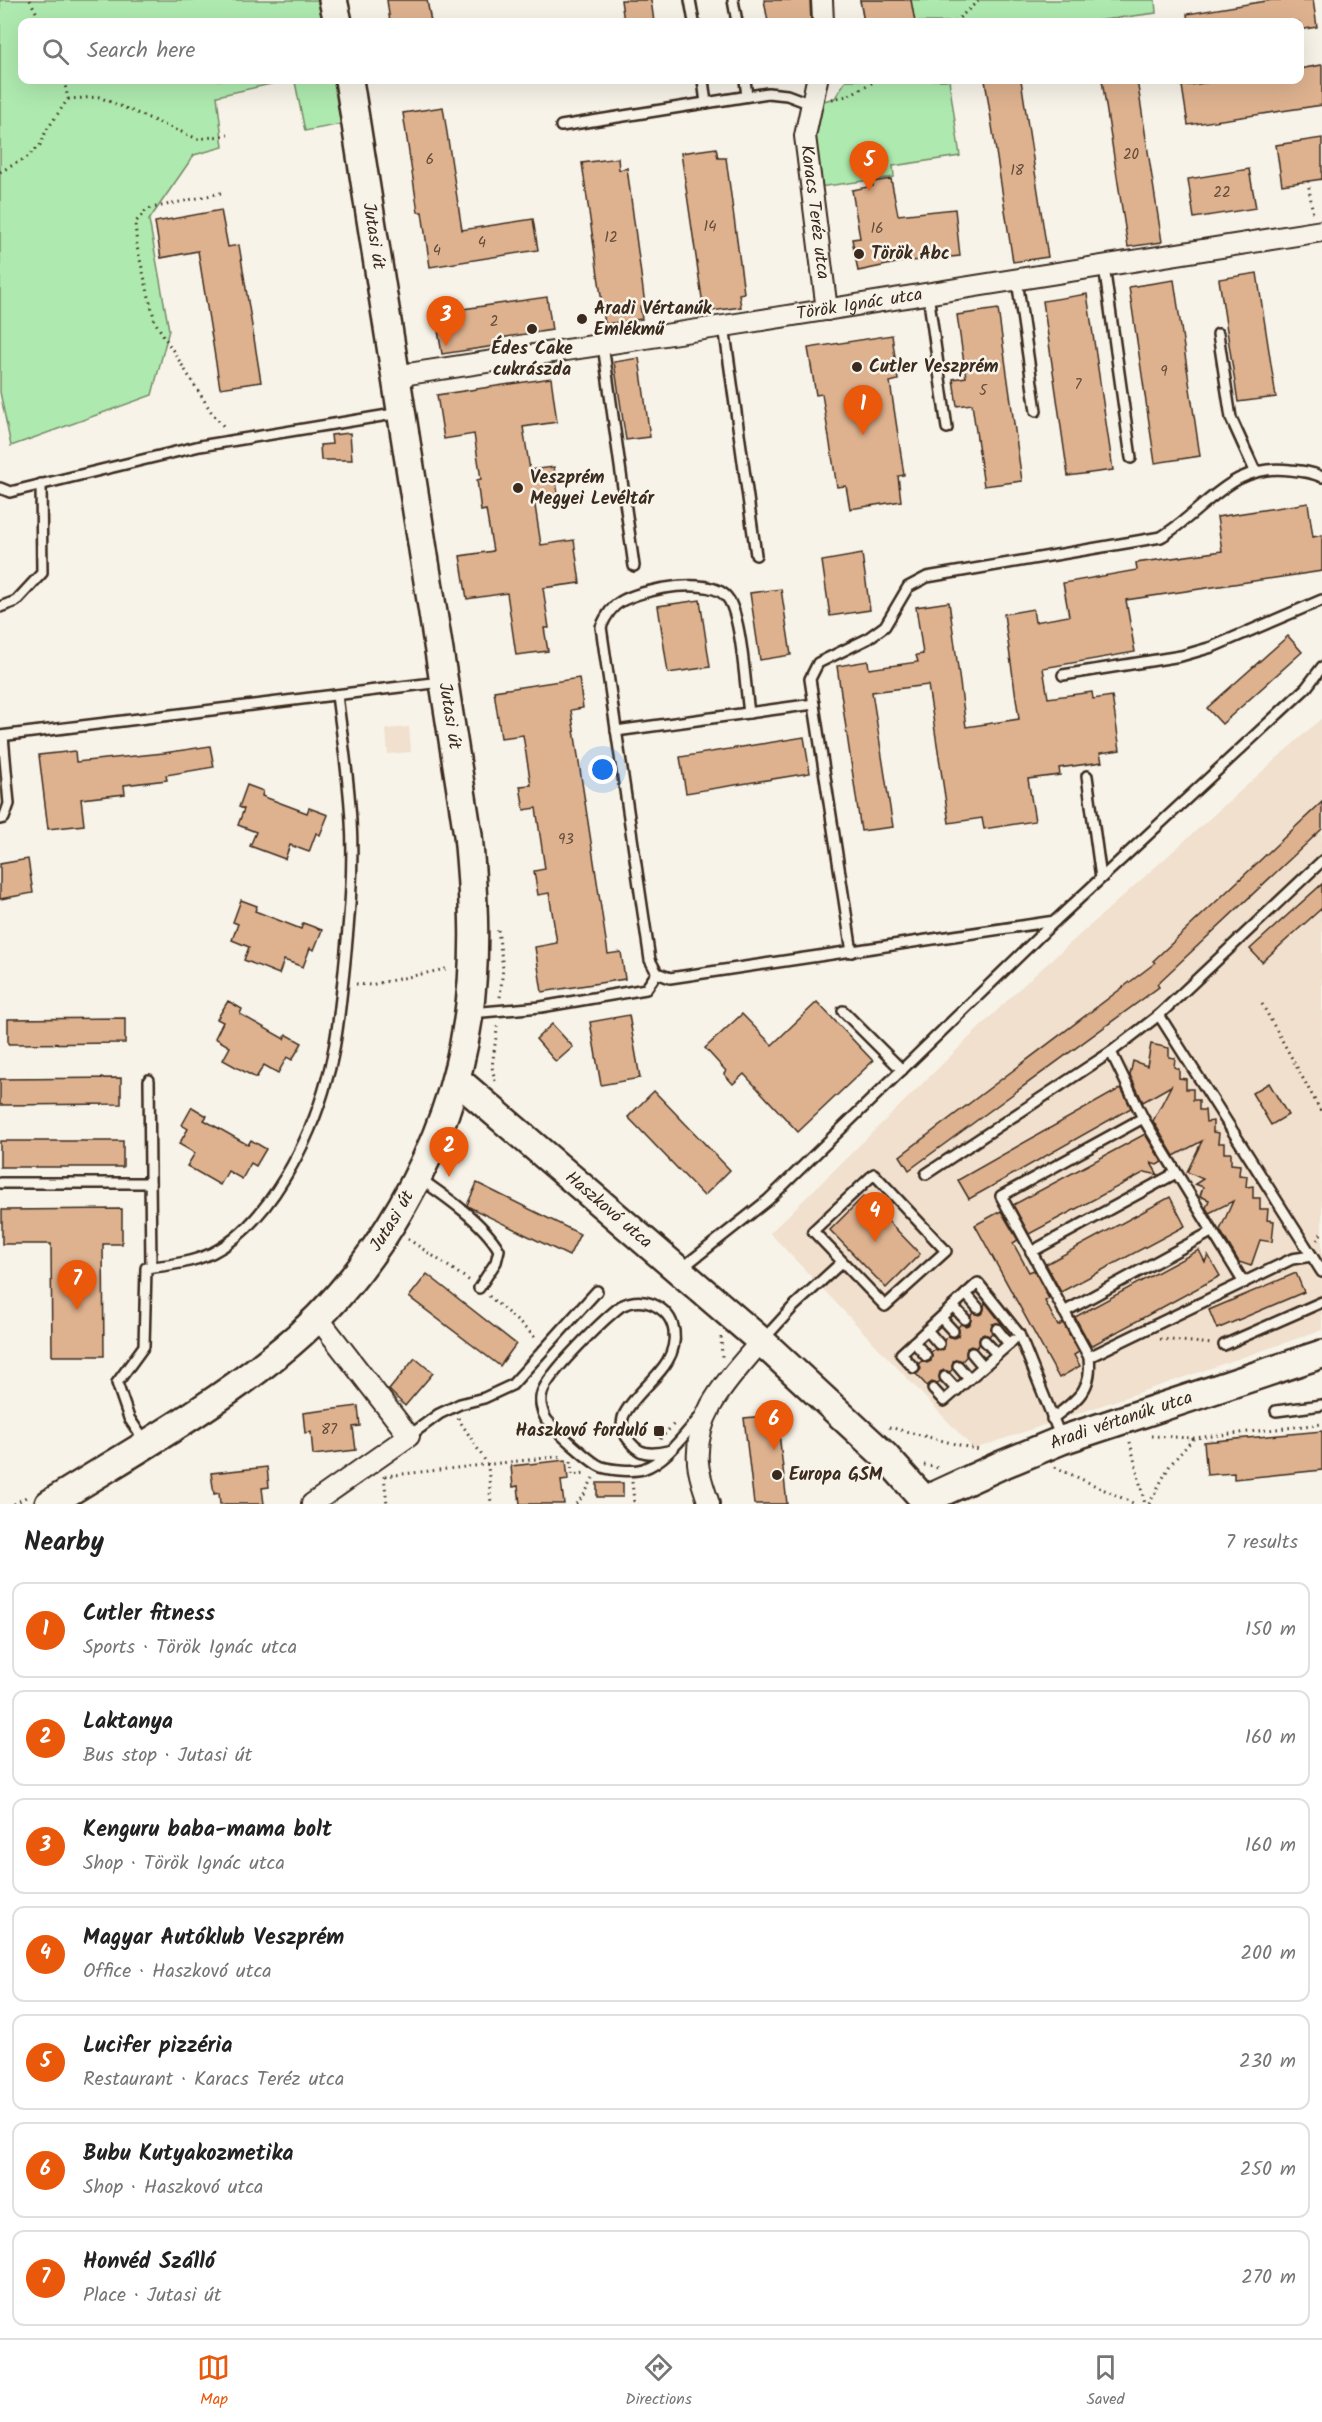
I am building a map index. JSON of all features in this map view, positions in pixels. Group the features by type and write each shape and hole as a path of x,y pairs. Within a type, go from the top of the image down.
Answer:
{"street":[{"path":"333,0 337,18"},
{"path":"822,0 823,18"},
{"name":"Jutasi út","path":"49,1504 227,1393 278,1354 318,1318 358,1272 389,1228 437,1133 456,1079 469,1013 474,967 474,900 468,835 350,84"},
{"name":"Karacs Teréz utca","path":"816,84 805,135 827,310"},
{"name":"Török Ignác utca","path":"395,375 1017,280 1318,227"},
{"name":"Haszkovó utca","path":"456,1079 761,1341 885,1456 926,1502"},
{"path":"312,1504 377,1470 409,1436 318,1318"},
{"path":"709,1504 698,1466 698,1451 706,1411 761,1341"},
{"name":"Aradi vértanúk utca","path":"926,1502 1022,1456 1057,1430 1322,1354"}],"lane":[{"path":"690,0 693,18"},
{"path":"733,0 736,18"},
{"path":"704,84 706,103"},
{"path":"746,84 747,96"},
{"path":"561,126 768,93 787,95 811,104"},
{"path":"1104,266 1131,459"},
{"path":"1017,280 1036,411"},
{"path":"928,294 947,428"},
{"path":"724,326 756,555"},
{"path":"1218,334 1231,418 1255,471"},
{"path":"603,345 634,566"},
{"path":"0,488 10,492 200,446 401,413"},
{"path":"852,952 810,679 818,663 867,639 885,626 908,587 927,577 1161,537 1177,527 1208,498 1231,482 1255,471 1284,469 1314,473 1322,477"},
{"path":"0,607 16,601 42,573 41,484"},
{"path":"749,713 735,613 727,597 714,589 688,585 640,592 618,603 606,616 601,627 650,960 657,973 670,978 1055,921"},
{"path":"1063,675 1181,656 1212,647 1322,600"},
{"path":"679,1271 768,1200 1055,921 1306,688 1322,667"},
{"path":"0,819 4,818 9,804 1,736 443,682"},
{"path":"146,1443 129,1418 117,1383 144,1346 146,1268 178,1265 212,1252 248,1227 277,1189 305,1141 327,1078 342,983 352,877 352,822 337,695"},
{"path":"616,731 814,704"},
{"path":"1087,776 1101,878"},
{"path":"926,1174 1111,1052 1159,1015 1322,861"},
{"path":"469,1013 541,1007 646,989 657,973"},
{"path":"843,1011 902,1070"},
{"path":"1159,1015 1322,1272"},
{"path":"1111,1052 1143,1118 1211,1232 1244,1282"},
{"path":"149,1080 151,1267"},
{"path":"1057,1430 1084,1391 1090,1370 1089,1357 1001,1196 1143,1118"},
{"path":"1031,1252 1176,1173"},
{"path":"874,1174 946,1251 885,1306 842,1262 813,1231 874,1174"},
{"path":"417,1176 470,1218 493,1240 499,1250 496,1262 479,1288"},
{"path":"0,1183 150,1183"},
{"path":"1064,1312 1211,1232"},
{"path":"1089,1357 1292,1259 1312,1256"},
{"path":"761,1341 793,1307 842,1262"},
{"path":"914,1368 901,1354 978,1283 1019,1334 1057,1430"},
{"path":"409,1436 439,1414 512,1385 597,1291"},
{"path":"966,1294 978,1308"},
{"path":"669,1451 649,1454 637,1450 622,1429 623,1416 667,1364 675,1347 673,1324 659,1307 646,1302 630,1302 611,1314 553,1374 542,1391 540,1402 546,1419 601,1467 638,1470 654,1463 669,1451 706,1411"},
{"path":"1224,1345 1322,1302"},
{"path":"953,1306 965,1319"},
{"path":"941,1318 953,1331"},
{"path":"997,1329 1009,1344"},
{"path":"927,1330 939,1344"},
{"path":"933,1389 944,1401 1019,1334"},
{"path":"985,1341 997,1354"},
{"path":"914,1342 926,1356"},
{"path":"972,1353 983,1366"},
{"path":"958,1366 969,1379"},
{"path":"945,1377 957,1390"},
{"path":"1276,1411 1322,1406"}],"path":[{"path":"30,0 39,18"},
{"path":"959,18 979,0"},
{"path":"0,172 26,158 40,145 46,131 68,99 65,84"},
{"path":"811,104 847,96 870,84"},
{"path":"68,99 99,97 198,139 228,135"},
{"path":"1308,181 1318,227"},
{"path":"221,193 147,209 135,224 137,247 154,322 212,413 235,440"},
{"path":"497,926 503,968 492,1067 498,1088"},
{"path":"342,983 370,985 458,966 503,968"},
{"path":"1262,1004 1322,1113"},
{"path":"718,1331 723,1349 721,1365"},
{"path":"1132,1336 1224,1345"},
{"path":"649,1454 677,1420"},
{"path":"460,1421 488,1465 491,1504"},
{"path":"1150,1436 1194,1438 1322,1424"},
{"path":"887,1427 988,1452"},
{"path":"1129,1435 1147,1504"},
{"path":"1147,1504 1170,1465 1194,1438"},
{"path":"387,1504 377,1470 488,1465 570,1456 573,1474 589,1473 601,1467"},
{"path":"1022,1456 1047,1463 1135,1504"},
{"path":"922,1465 944,1470"},
{"path":"576,1504 601,1467"},
{"path":"631,1479 638,1470"}],"shaded area":[{"path":"1322,718 1322,1330 974,1449 770,1233 1019,989"},
{"path":"409,727 411,752 388,754 386,729"}],"green space":[{"path":"0,0 336,0 339,18 18,18 18,84 271,84 217,96 223,147 194,155 149,220 169,330 152,395 11,446 0,392"},
{"path":"860,0 1155,0 1156,13 1118,18 863,18"},
{"path":"295,84 352,84 358,121 305,131"},
{"path":"844,84 950,84 960,156 893,166 894,177 811,188 811,104 835,98"}],"building":[{"path":"387,0 427,0 430,18 389,18"},
{"path":"621,0 651,0 653,18 623,18"},
{"path":"764,0 810,0 811,18 767,18"},
{"path":"860,0 911,0 914,18 863,18"},
{"path":"1272,0 1313,0 1317,27 1304,29 1304,18 1188,18 1187,14"},
{"path":"1322,65 1322,105 1188,125 1182,86 1304,84 1304,68"},
{"path":"986,84 1022,84 1048,257 1013,262"},
{"path":"1103,84 1138,84 1162,242 1128,247"},
{"path":"443,107 462,230 533,219 538,250 430,267 422,212 418,212 403,113"},
{"path":"1322,138 1322,179 1282,185 1276,145"},
{"path":"716,148 718,158 726,158 744,293 739,294 741,307 704,312 681,153"},
{"path":"618,158 619,170 627,168 645,305 640,306 642,319 605,324 582,163"},
{"path":"1249,169 1256,208 1194,218 1188,179"},
{"path":"891,179 898,215 955,209 960,256 901,262 858,271 852,239 860,238 852,190 873,186 872,182"},
{"path":"221,210 228,247 239,245 261,382 220,388 198,251 161,258 155,222"},
{"path":"1257,273 1276,397 1238,402 1219,279"},
{"path":"1174,280 1200,456 1155,463 1129,287"},
{"path":"1087,294 1113,470 1068,476 1043,301"},
{"path":"547,297 552,330 500,338 501,345 442,354 435,313"},
{"path":"998,309 1022,481 984,486 972,404 957,406 953,379 966,377 957,315"},
{"path":"892,335 898,380 890,382 904,475 898,476 901,501 850,509 846,486 837,487 822,394 816,395 808,348"},
{"path":"639,358 650,437 626,440 614,362"},
{"name":"Veszprém Megyei Levéltár","path":"551,378 557,422 523,427 530,470 554,467 558,495 534,499 541,545 574,540 580,583 543,588 549,628 544,628 548,651 516,655 507,593 467,599 460,556 493,551 486,510 481,511 477,480 481,479 474,434 444,439 437,395"},
{"path":"350,433 352,460 321,460 320,445 332,444 331,435"},
{"path":"1308,503 1313,537 1322,535 1322,571 1126,600 1135,652 1043,668 1048,698 1092,692 1093,699 1112,696 1120,750 1100,753 1102,762 1059,768 1060,775 1028,779 1035,821 984,829 982,818 949,823 928,685 872,692 893,827 861,831 837,666 868,661 869,669 918,662 916,655 923,654 916,607 949,602 966,727 1019,719 1004,614 1033,609 1035,622 1069,616 1063,583 1137,570 1136,563 1222,551 1217,517"},
{"path":"862,554 870,610 830,616 822,561"},
{"path":"781,589 791,655 760,660 750,593"},
{"path":"700,600 710,667 668,673 658,606"},
{"path":"1288,636 1302,652 1222,724 1207,708"},
{"path":"579,678 583,708 571,710 608,954 621,952 625,979 542,992 535,947 557,943 549,893 538,895 534,871 545,869 536,808 524,810 520,786 531,785 523,735 501,738 494,691"},
{"path":"804,737 810,773 686,793 680,757"},
{"path":"210,746 214,767 166,775 167,780 124,785 125,794 81,799 84,825 48,829 39,755 75,751 76,762"},
{"path":"247,785 263,791 262,796 307,813 309,808 328,815 320,835 316,833 309,852 290,845 285,859 250,846 256,832 238,825 244,809 239,807"},
{"path":"1322,802 1322,829 1157,984 1159,987 909,1170 900,1156 1155,963 1153,961"},
{"path":"28,859 33,893 0,899 0,864"},
{"path":"1322,884 1322,908 1262,962 1250,949"},
{"path":"241,900 257,906 255,911 301,929 303,923 322,930 314,950 310,948 303,967 284,960 279,974 244,960 249,947 232,940 238,924 233,922"},
{"path":"228,1001 242,1009 240,1014 284,1039 286,1034 302,1043 292,1060 287,1057 278,1073 264,1065 256,1078 223,1060 230,1047 215,1038 223,1022 217,1019"},
{"path":"817,1002 873,1061 798,1132 744,1074 733,1084 724,1074 726,1071 705,1048 742,1014 772,1045"},
{"path":"629,1015 640,1078 601,1085 590,1022"},
{"path":"125,1018 125,1043 8,1044 8,1019"},
{"path":"552,1024 573,1047 556,1062 536,1039"},
{"path":"1151,1044 1169,1048 1169,1057 1175,1058 1174,1067 1179,1069 1179,1078 1186,1079 1186,1089 1193,1089 1193,1100 1199,1100 1199,1110 1205,1110 1206,1122 1213,1121 1213,1132 1219,1133 1218,1143 1224,1143 1224,1153 1231,1153 1231,1164 1240,1165 1239,1175 1247,1176 1246,1187 1253,1186 1253,1198 1260,1198 1260,1209 1268,1209 1267,1220 1274,1221 1272,1242 1260,1240 1251,1266 1239,1262 1220,1230 1233,1201 1209,1213 1206,1208 1209,1200 1200,1196 1203,1187 1195,1184 1203,1179 1187,1172 1202,1141 1174,1156 1153,1121 1171,1086 1143,1102 1130,1075 1133,1061 1147,1066"},
{"path":"121,1078 121,1104 0,1105 0,1079"},
{"path":"1269,1083 1288,1115 1271,1125 1252,1093"},
{"path":"1121,1088 1131,1108 969,1199 958,1180"},
{"path":"654,1091 730,1170 704,1196 628,1117"},
{"path":"192,1107 207,1116 204,1120 248,1145 251,1140 266,1149 256,1166 251,1163 242,1179 228,1171 220,1185 187,1166 195,1153 179,1144 188,1129 182,1125"},
{"path":"1145,1134 1162,1162 1157,1165 1151,1163 1158,1175 1145,1172 1029,1234 1013,1205"},
{"path":"0,1141 123,1141 123,1167 0,1167"},
{"path":"477,1183 580,1234 569,1256 469,1207 467,1205"},
{"path":"864,1196 920,1254 886,1288 830,1230"},
{"path":"1170,1197 1185,1226 1061,1292 1046,1264"},
{"path":"122,1209 122,1244 103,1244 104,1356 52,1356 51,1244 2,1244 2,1210"},
{"path":"1001,1211 1018,1240 1013,1243 1029,1272 1034,1270 1049,1299 1045,1301 1058,1326 1063,1323 1079,1352 1074,1355 1080,1366 1059,1378 975,1225"},
{"path":"1199,1250 1205,1262 1208,1255 1220,1276 1091,1346 1075,1317"},
{"path":"1296,1273 1304,1292 1217,1329 1209,1310"},
{"path":"427,1274 516,1344 500,1366 409,1297"},
{"path":"985,1302 1002,1324 992,1324 992,1333 989,1336 984,1334 980,1336 979,1345 976,1348 971,1346 967,1348 966,1357 962,1361 957,1359 953,1361 950,1372 944,1370 940,1372 940,1381 937,1384 932,1382 927,1386 916,1374 921,1369 919,1363 931,1361 931,1352 935,1349 940,1351 944,1349 944,1340 948,1336 954,1338 958,1336 958,1327 961,1324 966,1326 970,1324 973,1313 979,1315 983,1313"},
{"path":"415,1358 433,1373 405,1406 389,1390"},
{"path":"358,1406 360,1426 353,1427 356,1450 313,1455 311,1432 305,1433 303,1413"},
{"path":"777,1415 787,1504 754,1504 744,1418"},
{"path":"1322,1431 1322,1470 1234,1479 1234,1473 1207,1475 1204,1442"},
{"path":"566,1460 568,1480 561,1481 564,1504 520,1504 518,1486 513,1487 511,1466"},
{"path":"267,1467 269,1487 262,1488 264,1504 220,1504 219,1493 214,1494 211,1473"},
{"path":"597,1483 623,1483 623,1497 597,1497"}],"place":[{"name":"Lucifer pizzéria","path":"869,191"},
{"name":"Török Abc","path":"859,254"},
{"name":"Aradi Vértanúk Emlékmű","path":"582,319"},
{"name":"Édes Cake cukrászda","path":"532,329"},
{"name":"Kenguru baba-mama bolt","path":"446,346"},
{"name":"Cutler Veszprém","path":"857,367"},
{"name":"Cutler fitness","path":"863,435"},
{"name":"Veszprém Megyei Levéltár","path":"518,488"},
{"name":"Laktanya","path":"449,1177"},
{"name":"Magyar Autóklub Veszprém","path":"875,1242"},
{"name":"Honvéd Szálló","path":"77,1310"},
{"name":"Haszkovó forduló","path":"659,1431"},
{"name":"Bubu Kutyakozmetika","path":"774,1450"},
{"name":"Europa GSM","path":"777,1475"}]}
